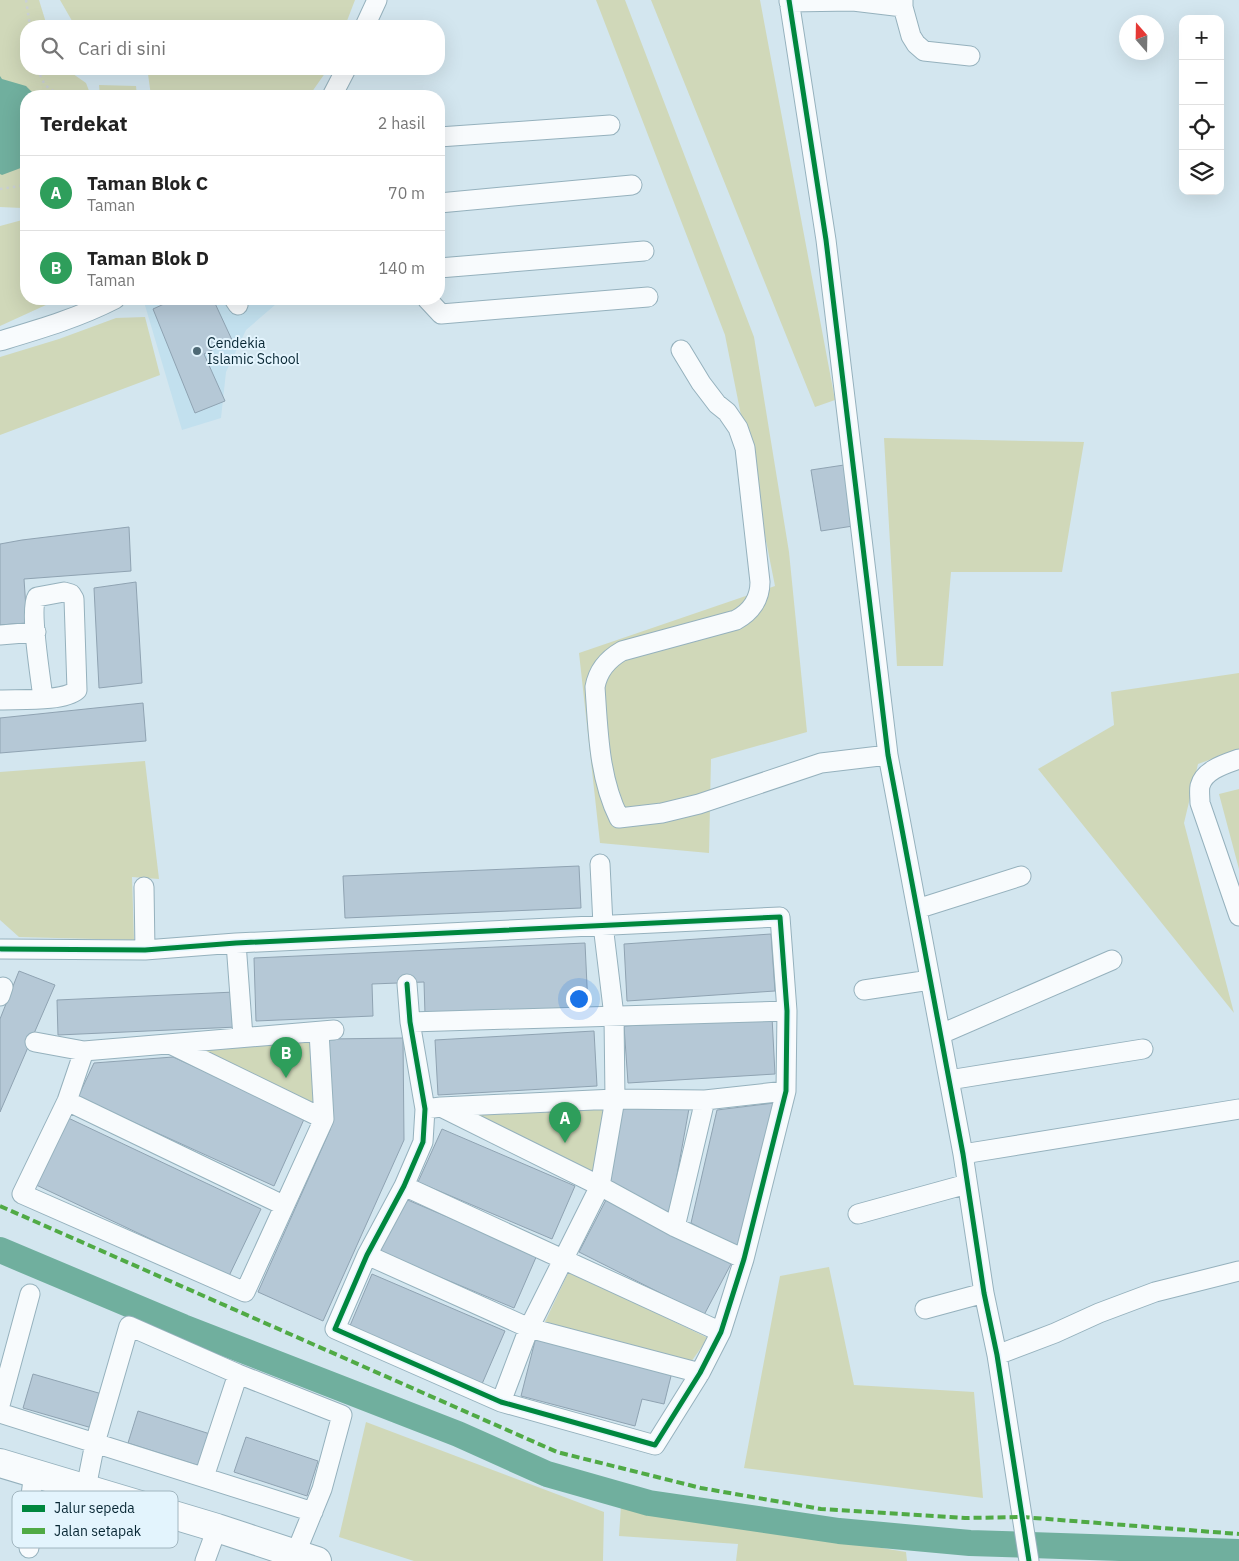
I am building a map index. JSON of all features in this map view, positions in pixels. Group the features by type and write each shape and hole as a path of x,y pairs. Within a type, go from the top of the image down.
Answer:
{"highway":[{"path":"0,1463 96,1491"},
{"path":"178,1516 302,1559"}],"street":[{"path":"368,20 377,0"},
{"path":"970,56 924,50 916,44 911,36 903,4 789,1 826,240 888,755 963,1154 984,1293 1029,1559"},
{"path":"335,90 343,75"},
{"path":"445,137 610,125"},
{"path":"445,202 632,185"},
{"path":"445,268 644,251"},
{"path":"433,305 441,314 648,297"},
{"path":"0,341 62,323 103,305"},
{"path":"681,350 716,404 726,412 738,428 745,448 760,592 751,608 736,620 622,651 613,656 597,676 595,687 603,769 611,802 619,818 662,813 699,804 821,762 888,755"},
{"path":"0,700 43,698 65,696 77,690 74,599 72,594 64,592 37,597 34,602 43,698"},
{"path":"0,635 36,632"},
{"path":"1239,759 1217,767 1204,778 1200,785 1200,803 1239,916"},
{"path":"501,1402 529,1328 600,1186 615,1098 614,1016 603,925 600,864"},
{"path":"917,909 1021,876"},
{"path":"144,887 145,950"},
{"path":"0,948 145,950 236,943 780,917 787,1011 786,1091 744,1259 721,1332 700,1373 655,1445 501,1402 335,1329 367,1255 404,1186 423,1142 433,1108 410,1022 407,984"},
{"path":"236,943 243,1037"},
{"path":"941,1034 1112,960"},
{"path":"864,990 930,980"},
{"path":"410,1022 787,1011"},
{"path":"35,1042 84,1051 327,1031 324,1118 245,1292 22,1194 67,1101 84,1051"},
{"path":"170,1043 324,1118"},
{"path":"949,1080 1143,1050"},
{"path":"433,1108 615,1098 705,1100 786,1091"},
{"path":"675,1227 705,1100"},
{"path":"67,1101 283,1205"},
{"path":"433,1108 600,1186 675,1227 744,1259"},
{"path":"963,1154 1239,1109"},
{"path":"858,1214 967,1184"},
{"path":"404,1186 721,1332"},
{"path":"367,1255 529,1328 700,1373"},
{"path":"996,1355 1154,1292 1239,1271"},
{"path":"925,1309 984,1293"},
{"path":"0,1405 30,1294"},
{"path":"86,1488 95,1443 129,1326 238,1374 342,1415 322,1489 313,1512 302,1559"},
{"path":"204,1477 238,1374"},
{"path":"0,1413 313,1512"},
{"path":"32,1491 34,1473"},
{"path":"205,1561 217,1528"}],"path":[{"path":"26,0 29,20"},
{"path":"40,75 45,85 52,90"},
{"path":"0,189 20,186"}],"shaded area":[{"path":"0,0 39,0 45,20 20,20 20,75 75,75 86,83 89,90 20,90 20,208 0,207"},
{"path":"60,0 355,0 347,20 72,20"},
{"path":"596,0 625,0 754,337 789,552 807,732 711,759 709,853 600,843 579,653 775,586 725,335"},
{"path":"651,0 760,0 835,400 815,407"},
{"path":"148,75 324,75 313,90 150,90"},
{"path":"0,76 2,79 26,86 30,90 20,90 20,168 2,175 0,174"},
{"path":"99,85 136,86 136,90 99,90"},
{"path":"20,221 20,305 46,305 0,326 0,226"},
{"name":"Cendekia Islamic School","path":"145,305 275,305 246,330 226,372 221,418 182,430"},
{"path":"145,317 160,375 0,435 0,357 59,339 116,318"},
{"path":"884,438 1084,442 1062,572 951,572 943,666 897,666"},
{"path":"1239,673 1239,749 1198,764 1184,823 1234,1013 1038,769 1114,725 1111,692"},
{"path":"145,761 159,879 132,877 134,940 19,937 0,920 0,772"},
{"path":"1239,789 1239,869 1219,794"},
{"path":"312,1042 316,1108 200,1048"},
{"path":"606,1108 593,1173 468,1113"},
{"path":"829,1267 854,1385 974,1392 983,1498 744,1468 780,1276"},
{"path":"569,1271 708,1338 691,1362 544,1324"},
{"path":"366,1422 604,1512 603,1561 414,1561 339,1537"},
{"path":"621,1505 906,1552 907,1561 736,1561 738,1544 619,1536"}],"building":[{"name":"Cendekia Islamic School","path":"162,305 216,305 232,340 204,354 225,401 195,413 153,309"},
{"path":"844,465 853,526 821,531 811,470"},
{"path":"129,527 131,571 24,579 27,623 0,625 0,544"},
{"path":"136,582 142,683 99,688 94,588"},
{"path":"143,703 146,741 0,753 0,718"},
{"path":"579,866 581,908 345,918 343,876"},
{"path":"771,934 775,991 627,1001 624,944"},
{"path":"585,943 588,1007 425,1014 424,982 372,984 373,1016 256,1021 254,958"},
{"path":"19,971 55,985 0,1112 0,1019"},
{"path":"235,992 237,1027 58,1035 57,1000"},
{"path":"772,1017 775,1074 628,1083 624,1026"},
{"path":"594,1031 597,1086 438,1095 435,1040"},
{"path":"403,1038 404,1140 323,1321 258,1292 330,1130 329,1039"},
{"path":"173,1057 305,1117 274,1186 78,1097 94,1063"},
{"path":"690,1103 670,1214 610,1184 622,1109"},
{"path":"774,1103 741,1249 691,1223 717,1110"},
{"path":"64,1116 261,1209 229,1276 32,1183"},
{"path":"442,1129 575,1186 552,1239 418,1182"},
{"path":"403,1198 537,1255 514,1308 380,1252"},
{"path":"606,1200 731,1264 704,1315 579,1252"},
{"path":"372,1274 505,1331 482,1384 349,1328"},
{"path":"536,1337 672,1372 664,1404 642,1399 635,1426 521,1396"},
{"path":"33,1374 102,1394 92,1428 23,1408"},
{"path":"138,1411 210,1434 200,1466 128,1443"},
{"path":"246,1437 318,1461 307,1496 234,1472"}],"waterway":[{"path":"0,1250 183,1327 458,1434 547,1474 649,1503 839,1531 970,1543 1239,1552"}],"marked path":[{"path":"0,1206 557,1452 701,1488 821,1509 965,1518 1022,1517 1239,1534"}],"cycle path":[{"path":"789,0 826,240 888,755 963,1154 984,1293 997,1355 1029,1561"},
{"path":"1,949 145,950 236,943 780,917 787,1011 786,1091 744,1259 721,1332 700,1373 655,1445 501,1402 335,1329 367,1255 404,1186 423,1142 425,1109 410,1022 407,984"}],"place":[{"name":"Cendekia Islamic School","path":"197,351"},
{"name":"Taman Blok D","path":"286,1078"},
{"name":"Taman Blok C","path":"565,1143"}]}
